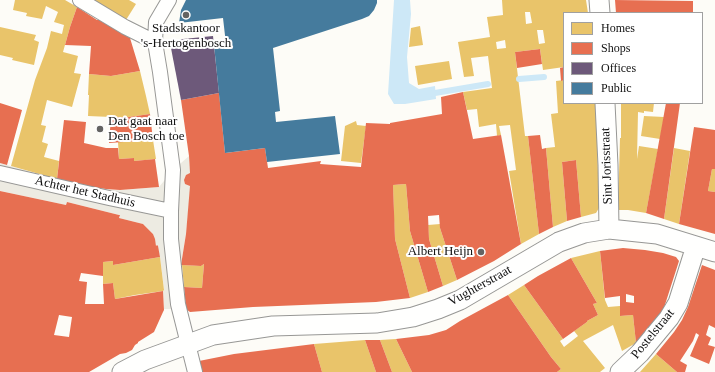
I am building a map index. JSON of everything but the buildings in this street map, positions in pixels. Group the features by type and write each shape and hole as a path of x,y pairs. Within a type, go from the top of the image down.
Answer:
{"street":[{"path":"80,0 125,27 154,42"},
{"path":"169,0 156,22 154,42 160,72 173,170 171,239 178,304 195,372"},
{"path":"599,0 600,12"},
{"name":"Sint Jorisstraat","path":"605,104 610,229"},
{"name":"Achter het Stadhuis","path":"0,173 171,211"},
{"name":"Vughterstraat","path":"122,372 145,360 213,335 273,326 377,323 413,317 460,300 559,242 584,233 610,229 657,234 715,252"},
{"name":"Postelstraat","path":"620,372 640,353 670,318 678,303 696,246"}],"shaded area":[{"path":"189,156 191,182 186,234 181,264 186,309 164,309 164,289 160,257 153,234 143,224 119,218 119,215 67,202 66,205 0,191 0,163 93,187 120,190 159,187 173,170"}],"water":[{"path":"394,0 410,0 411,14 407,57 409,83 419,89 435,86 436,99 405,104 394,104 388,94"}],"waterway":[{"path":"519,79 544,77"},
{"path":"429,94 488,84"}],"place":[{"name":"Stadskantoor 's-Hertogenbosch","path":"186,15"},
{"name":"Dat gaat naar Den Bosch toe","path":"100,129"},
{"name":"Albert Heijn","path":"481,252"}]}
